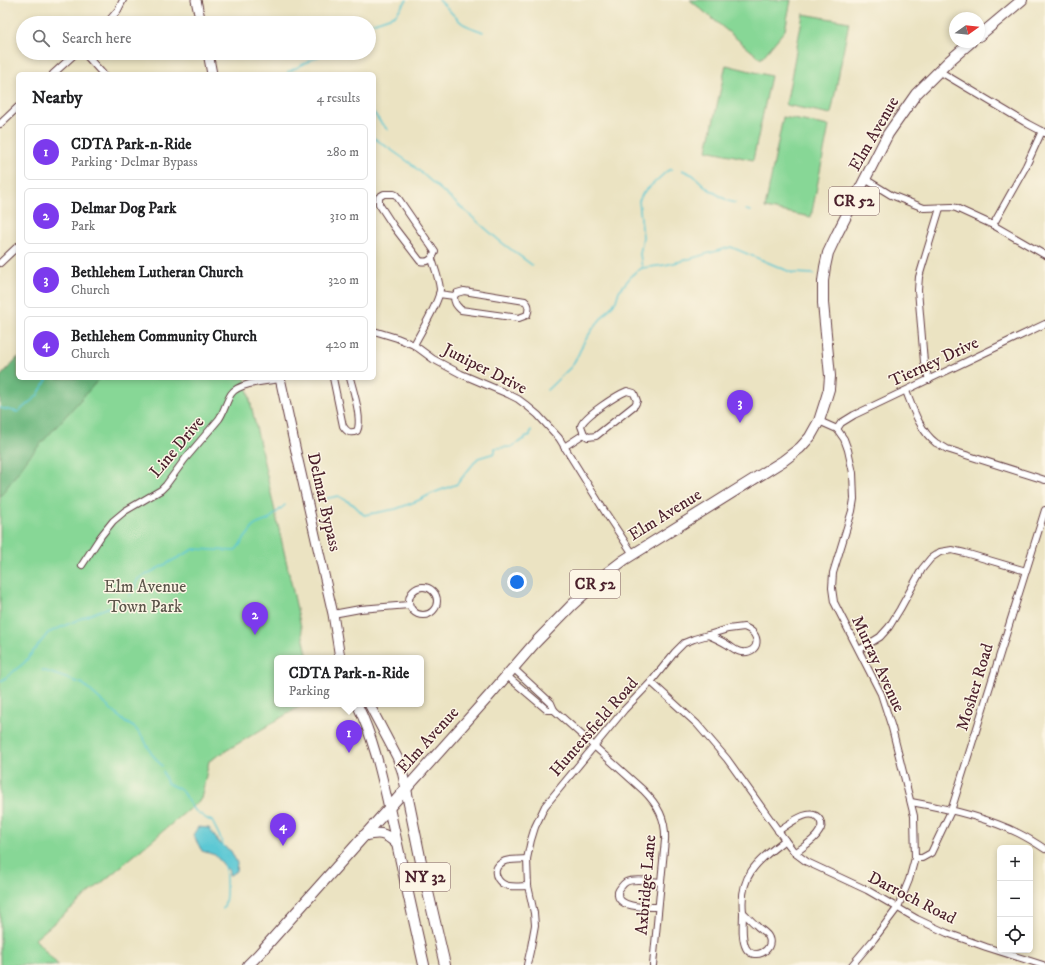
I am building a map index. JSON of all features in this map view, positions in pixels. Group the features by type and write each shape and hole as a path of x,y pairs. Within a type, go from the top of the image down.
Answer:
{"main road":[{"path":"985,31 1022,0"},
{"name":"Elm Avenue","path":"248,965 308,900 534,644 572,605 607,573 633,554 783,461 800,448 810,437 820,421 829,389 830,376 822,303 823,281 828,253 888,134 916,94 949,61 965,48"},
{"name":"NY 32","path":"406,789 445,965"},
{"path":"389,808 396,844"},
{"name":"NY 32","path":"363,836 379,833 388,836 396,844 424,965"}],"street":[{"path":"114,16 123,0"},
{"path":"196,0 199,16"},
{"path":"55,72 68,60"},
{"path":"90,60 101,72"},
{"path":"209,60 212,72"},
{"path":"939,71 1044,132 993,225"},
{"path":"0,124 16,109"},
{"path":"865,180 891,195 924,208 956,208 993,225 1045,254"},
{"path":"414,345 436,303 439,294 439,283 432,259 435,252 396,195 384,194 379,197 379,204 417,259 423,262 432,259"},
{"path":"929,380 924,362 918,290 919,277 940,208"},
{"path":"0,263 16,248"},
{"path":"439,294 454,296 457,293 464,291 525,301 529,308 527,315 519,318 460,310 455,305 454,296"},
{"name":"Tierney Drive","path":"837,429 841,423 854,416 1045,324"},
{"name":"Juniper Drive","path":"376,332 414,345 433,359 461,374 518,399 538,416 556,434 633,554"},
{"name":"Line Drive","path":"82,564 101,536 120,514 161,490 166,485 185,459 222,415 230,395 236,388 270,380"},
{"name":"Delmar Bypass","path":"280,380 333,614 340,655"},
{"path":"333,380 344,426 348,432 351,432 357,431 360,424 350,380"},
{"path":"627,391 634,393 638,401 635,406 596,436 588,437 584,434 580,426 588,416 620,394 627,391"},
{"path":"906,391 916,416 935,442 947,449 1045,480"},
{"path":"820,421 837,429"},
{"name":"Murray Avenue","path":"837,429 844,439 854,473 854,499 852,511 832,579 834,602 881,694 892,728 914,816 915,858 909,880 898,907 852,965"},
{"path":"564,447 584,434"},
{"name":"Mosher Road","path":"915,858 922,858 930,853 951,811 1045,510"},
{"path":"859,650 880,637 889,627 922,569 931,558 940,552 952,550 1026,571"},
{"path":"420,588 429,589 433,592 437,600 432,612 423,615 414,612 409,605 409,600 413,592 420,588"},
{"path":"333,614 360,609 409,605"},
{"name":"Huntersfield Road","path":"527,965 532,947 535,925 528,886 527,860 533,833 544,806 624,710 651,682 684,643 694,639 728,629 744,627 749,628 754,632 757,640 753,649 747,652 742,652 708,635"},
{"name":"Delmar Bypass","path":"336,632 345,655"},
{"name":"Axbridge Lane","path":"510,672 536,689 551,704 554,710 643,790 652,799 659,810 665,834 653,965"},
{"name":"Axbridge Lane","path":"510,672 530,695 547,710 554,710"},
{"name":"Darroch Road","path":"651,682 697,724 727,759 795,853 807,862 867,890 916,919 947,933 1043,965"},
{"path":"530,695 536,689"},
{"path":"360,707 372,741 389,808"},
{"path":"372,707 397,757 406,789"},
{"path":"911,802 990,822 1018,833 1045,849"},
{"path":"778,831 804,815 809,814 817,816 822,824 819,834 795,853"},
{"path":"743,912 756,926 767,934 770,939 769,946 765,952 755,955 750,953 746,947 743,939 742,891 751,872 762,858 785,840"},
{"path":"527,860 508,860 503,862 497,868 496,873 498,880 503,884 510,886 528,886"},
{"path":"658,907 636,907 625,904 621,900 618,892 626,882 660,882"}],"green space":[{"path":"690,0 791,0 785,30 761,59"},
{"path":"803,14 849,22 831,114 786,105"},
{"path":"726,65 771,76 753,160 707,150"},
{"path":"783,117 829,126 811,217 765,208"},
{"path":"16,359 16,380 98,380 28,458 0,497 0,377"},
{"name":"Elm Avenue Town Park","path":"67,380 245,380 307,655 274,655 274,707 299,707 209,761 201,799 35,939 58,965 0,965 0,408"}],"water":[{"path":"198,827 209,828 219,843 231,851 237,863 236,871 229,876 229,871 215,855 202,851 193,835"}],"waterway":[{"path":"376,22 395,15 407,0"},
{"path":"439,0 462,23 483,32"},
{"path":"288,72 311,60"},
{"path":"376,116 388,130"},
{"path":"376,139 410,163 501,242 532,265"},
{"path":"642,268 640,254 643,237 639,201 643,193 667,171 672,169"},
{"path":"682,170 693,175 707,188 728,201 735,203"},
{"path":"746,210 751,211"},
{"path":"547,390 571,367 594,327 616,301 619,291 634,273 642,268 682,261 731,247 793,273 814,274"},
{"path":"0,408 18,412 37,396 47,380"},
{"path":"324,499 338,496 354,505 364,515 396,509 457,484 478,458 495,453 495,448 511,447 530,435 531,430"},
{"path":"129,596 138,579 194,549 235,551 255,525 268,520 285,505"},
{"path":"0,681 24,663 48,633 124,600"},
{"path":"42,670 83,684 125,722 135,728 144,739 151,753 162,766"},
{"path":"163,771 167,783 181,790 193,809 212,821 224,848"},
{"path":"223,909 226,893 225,865"}],"place":[{"name":"Bethlehem Lutheran Church","path":"740,423"},
{"name":"Delmar Dog Park","path":"255,635"},
{"name":"CDTA Park-n-Ride","path":"349,753"},
{"name":"Bethlehem Community Church","path":"283,846"}]}
